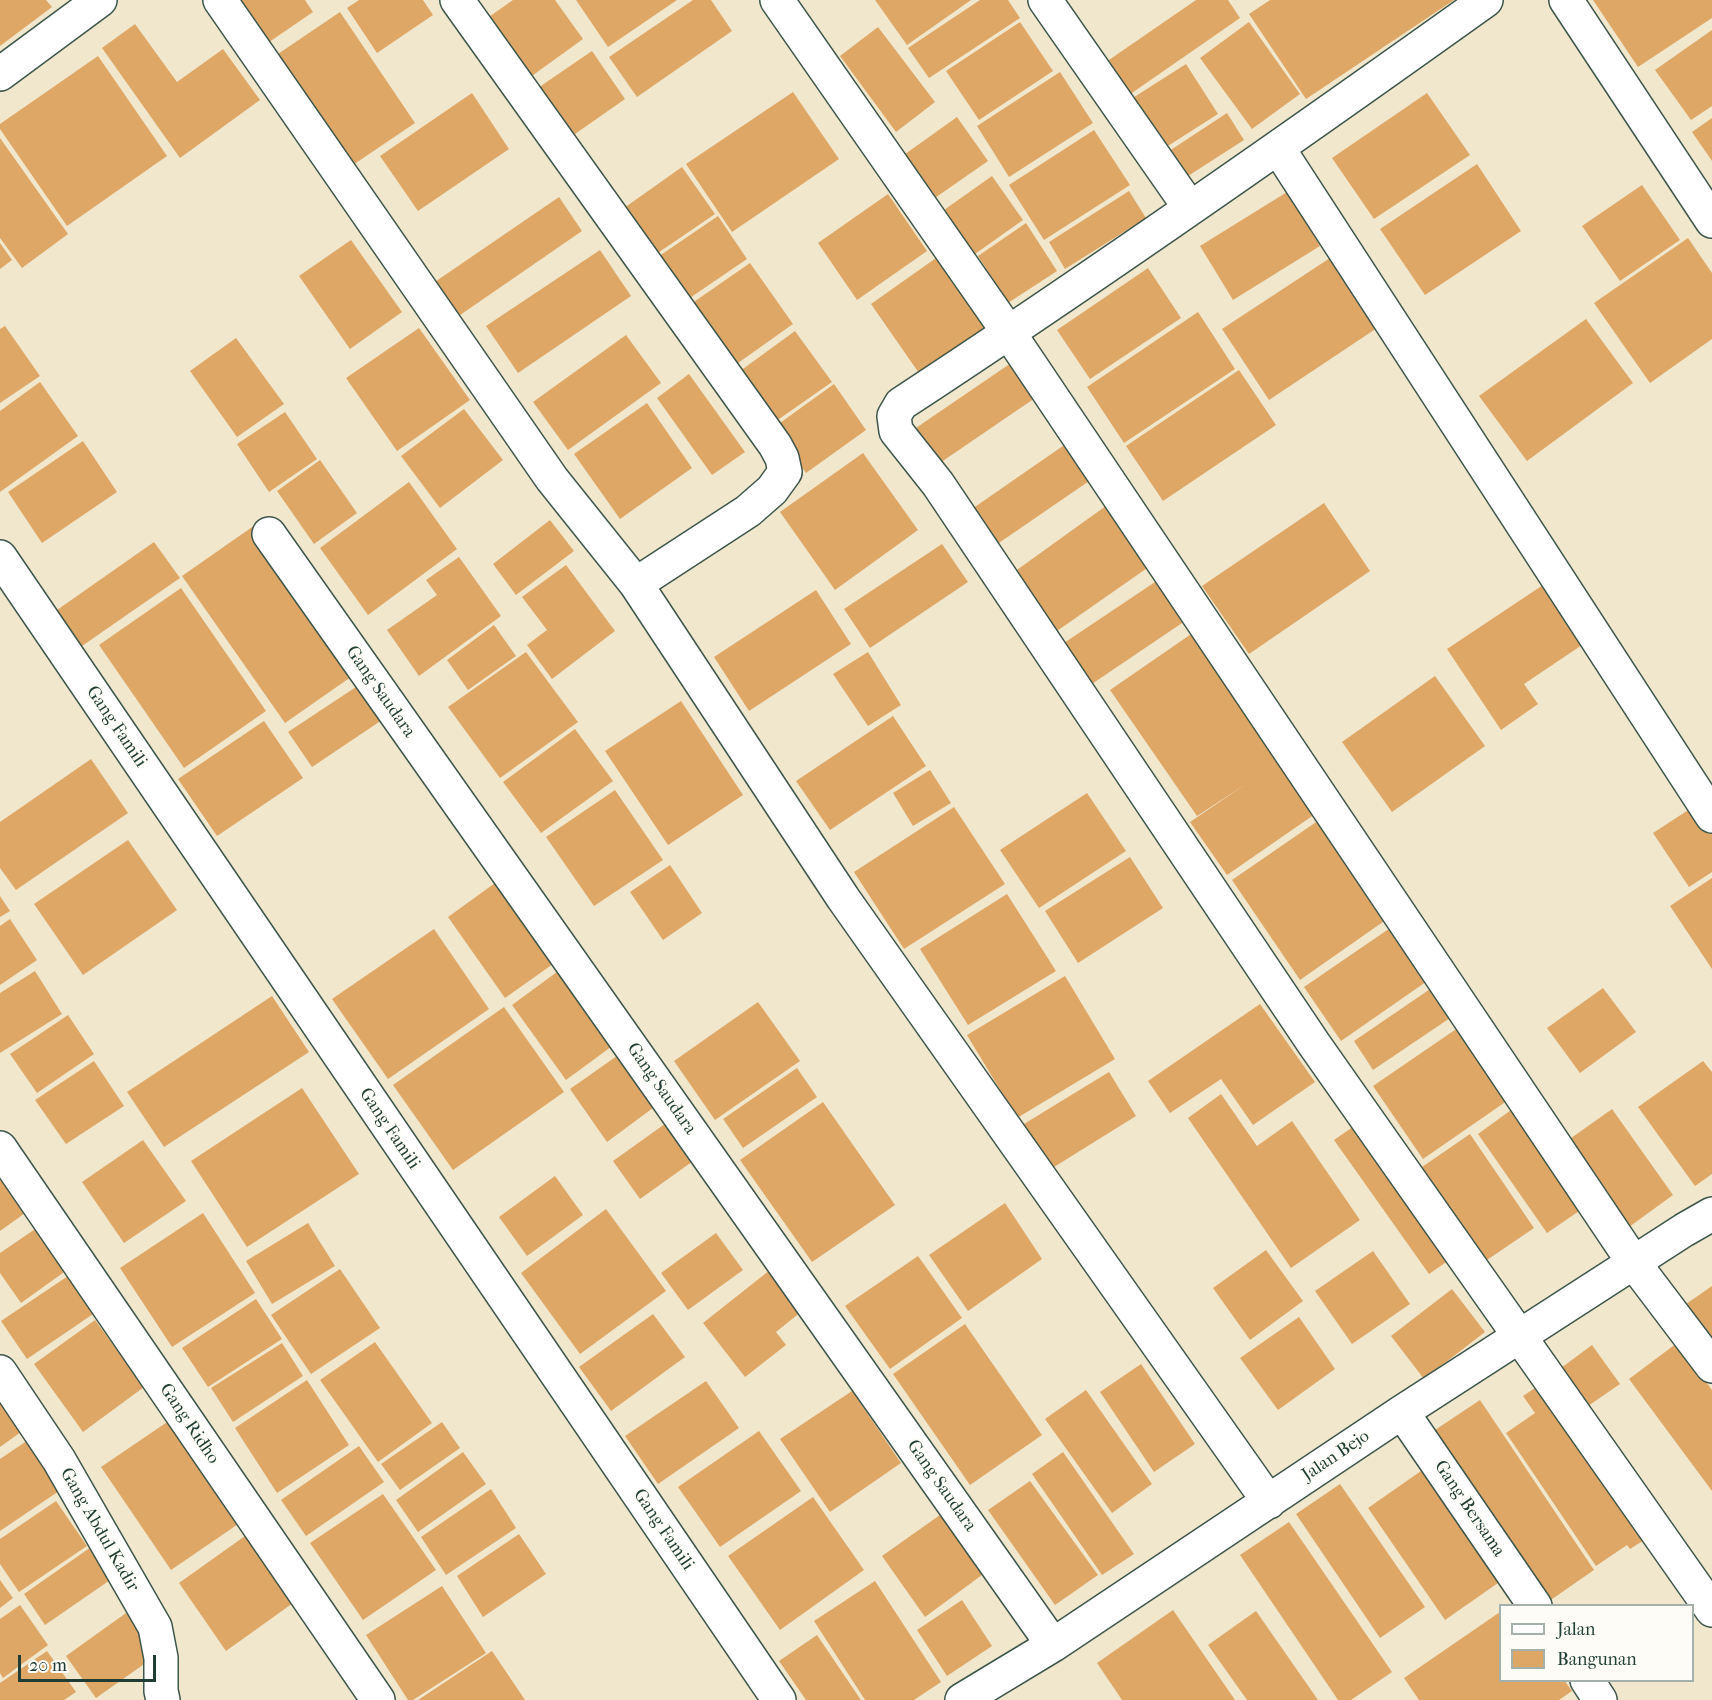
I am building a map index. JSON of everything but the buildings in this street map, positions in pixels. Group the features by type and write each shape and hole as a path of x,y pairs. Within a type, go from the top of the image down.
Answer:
{"street":[{"path":"0,74 100,0"},
{"path":"220,0 552,479 636,584 843,898 1269,1502"},
{"path":"457,0 769,436 782,458 785,472 772,490 748,511 636,584"},
{"path":"777,0 1009,333 1634,1263 1712,1366"},
{"path":"1045,0 1190,208"},
{"path":"1486,0 1278,148 1009,333 901,404 894,416 896,431 938,484 1314,1044 1712,1610"},
{"path":"1566,0 1712,221"},
{"path":"1278,148 1712,816"},
{"name":"Gang Saudara","path":"268,534 1053,1645"},
{"name":"Gang Famili","path":"0,557 779,1700"},
{"name":"Gang Ridho","path":"0,1148 378,1700"},
{"name":"Jalan Bejo","path":"962,1700 1053,1645 1402,1412 1712,1214"},
{"name":"Gang Abdul Kadir","path":"0,1372 58,1460 155,1627 161,1658 163,1700"},
{"name":"Gang Bersama","path":"1402,1412 1534,1604"},
{"path":"1588,1682 1600,1700"}]}
